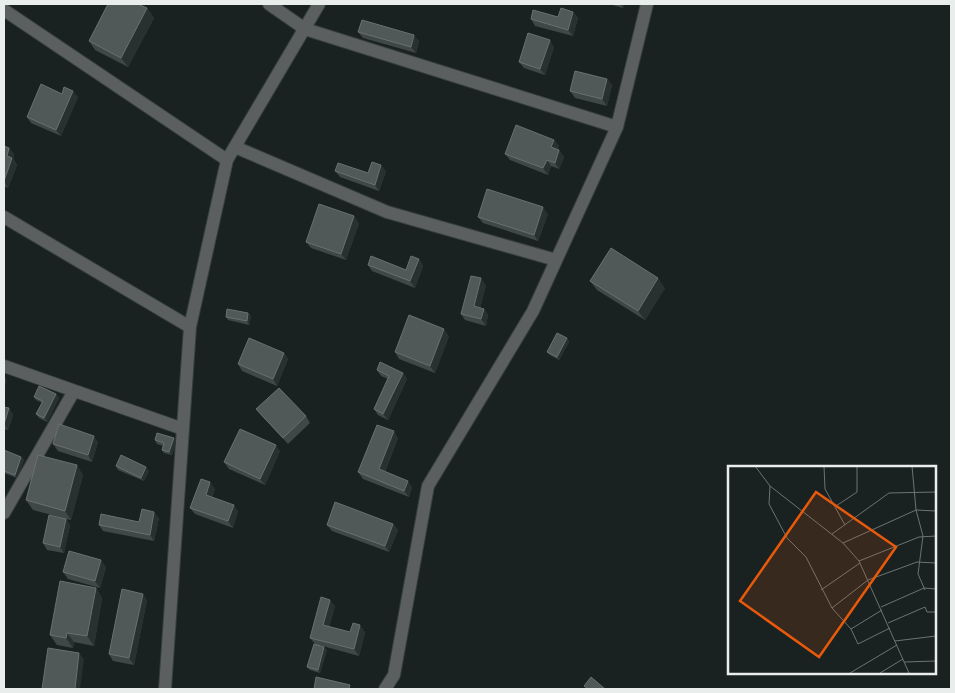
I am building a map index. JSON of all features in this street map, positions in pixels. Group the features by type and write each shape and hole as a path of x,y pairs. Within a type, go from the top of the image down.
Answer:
{"street":[{"path":"269,4 305,29 617,127"},
{"path":"165,689 190,327 227,160 319,4"},
{"path":"385,689 394,675 428,486 533,311 617,127 647,4"},
{"path":"4,10 227,160"},
{"path":"235,147 387,212 556,260"},
{"path":"4,217 190,327"},
{"path":"4,366 182,429"},
{"path":"4,513 74,391"}],"building":[{"path":"108,4 138,4 147,8 121,58 89,41"},
{"path":"561,8 573,12 568,30 531,19 533,10 558,17"},
{"path":"362,20 414,35 411,47 358,32"},
{"path":"528,33 550,40 540,69 519,62"},
{"path":"575,71 607,79 602,99 570,91"},
{"path":"41,84 62,94 64,87 73,91 56,130 27,117"},
{"path":"516,125 554,140 551,147 559,150 555,163 547,160 543,168 505,154"},
{"path":"4,146 9,148 7,156 12,158 4,181"},
{"path":"372,162 381,165 375,185 335,171 338,163 368,173"},
{"path":"487,189 543,207 534,235 478,217"},
{"path":"319,204 354,216 341,254 306,242"},
{"path":"611,248 658,278 638,311 590,281"},
{"path":"371,256 406,270 411,256 419,259 410,281 368,265"},
{"path":"471,276 481,278 474,306 484,309 481,319 461,314"},
{"path":"227,309 248,313 247,321 226,317"},
{"path":"409,315 444,329 430,366 395,352"},
{"path":"557,333 567,338 557,357 547,352"},
{"path":"249,338 284,353 273,379 238,364"},
{"path":"380,362 403,373 383,414 374,409 389,376 377,370"},
{"path":"39,386 56,394 44,418 36,414 43,401 34,397"},
{"path":"279,388 306,416 283,438 256,409"},
{"path":"4,407 9,408 4,424"},
{"path":"59,424 94,436 88,455 53,444"},
{"path":"377,425 394,431 379,469 408,481 404,491 358,472"},
{"path":"240,429 276,445 260,479 224,462"},
{"path":"157,433 174,438 169,452 162,450 164,443 155,440"},
{"path":"4,450 21,457 15,475 4,471"},
{"path":"38,455 77,465 65,511 26,500"},
{"path":"121,455 146,467 141,478 116,466"},
{"path":"201,479 210,482 206,495 234,505 228,521 190,508"},
{"path":"335,502 393,524 385,546 327,525"},
{"path":"142,509 154,512 150,535 99,525 101,514 139,522"},
{"path":"49,515 66,519 60,547 43,543"},
{"path":"69,551 101,560 95,581 63,572"},
{"path":"60,581 96,588 87,636 67,633 66,638 50,635"},
{"path":"122,589 143,594 129,658 109,654"},
{"path":"321,597 330,600 323,625 350,632 353,623 360,625 354,649 310,638"},
{"path":"314,644 324,647 318,670 307,667"},
{"path":"48,648 79,653 75,689 42,689"},
{"path":"316,677 350,685 349,689 314,689"},
{"path":"591,677 605,689 588,689 584,686"}]}
